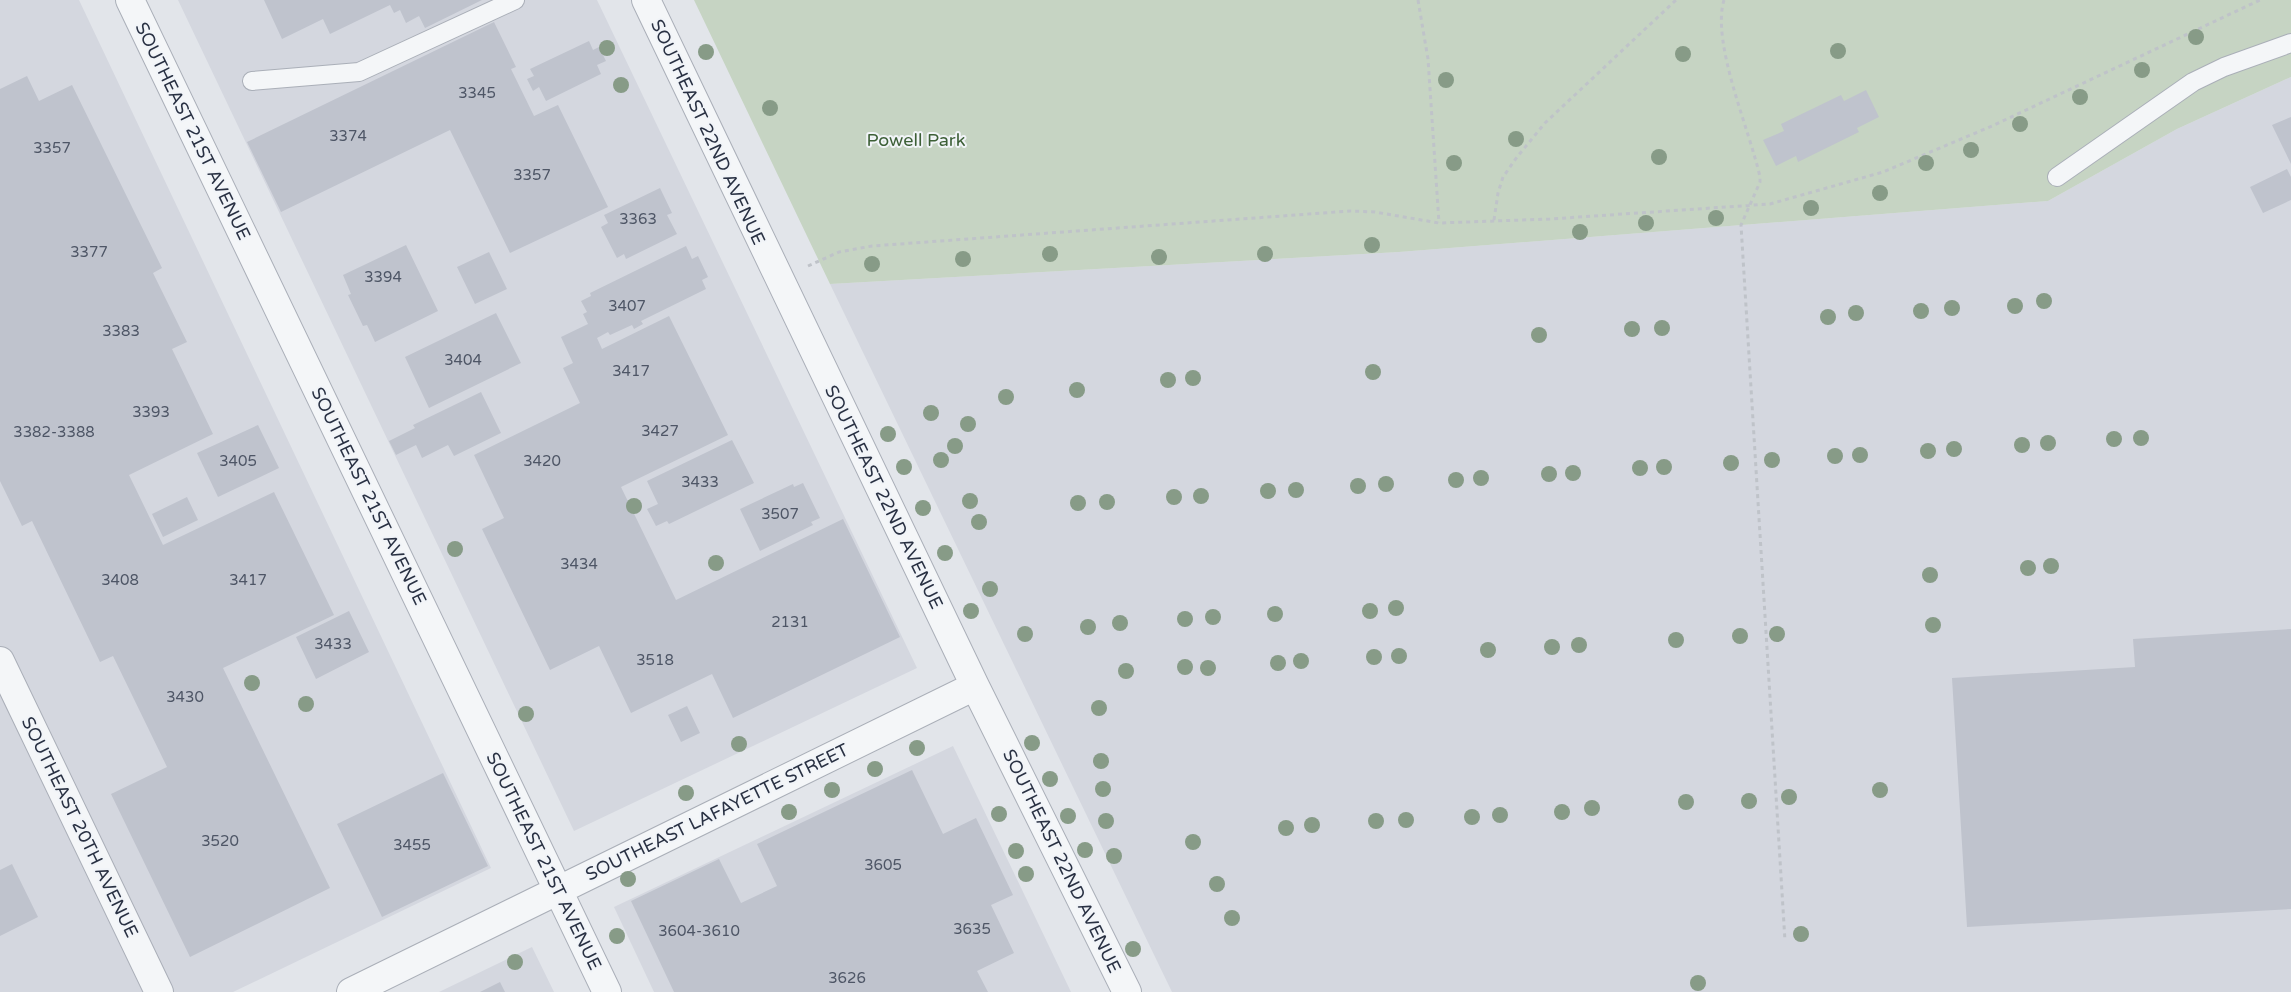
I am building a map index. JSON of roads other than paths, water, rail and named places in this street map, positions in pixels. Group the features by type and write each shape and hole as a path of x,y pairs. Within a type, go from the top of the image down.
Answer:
{"street":[{"name":"SOUTHEAST 22ND AVENUE","path":"646,0 778,279 1126,992"},
{"name":"SOUTHEAST 21ST AVENUE","path":"135,2 607,992"},
{"name":"SOUTHEAST 20TH AVENUE","path":"0,661 159,992"},
{"name":"SOUTHEAST LAFAYETTE STREET","path":"351,992 975,686"}],"lane":[{"path":"252,81 359,72 515,0"},
{"path":"2057,177 2193,82 2224,67 2291,43"}],"park label":[{"name":"Powell Park","path":"916,140"}]}
